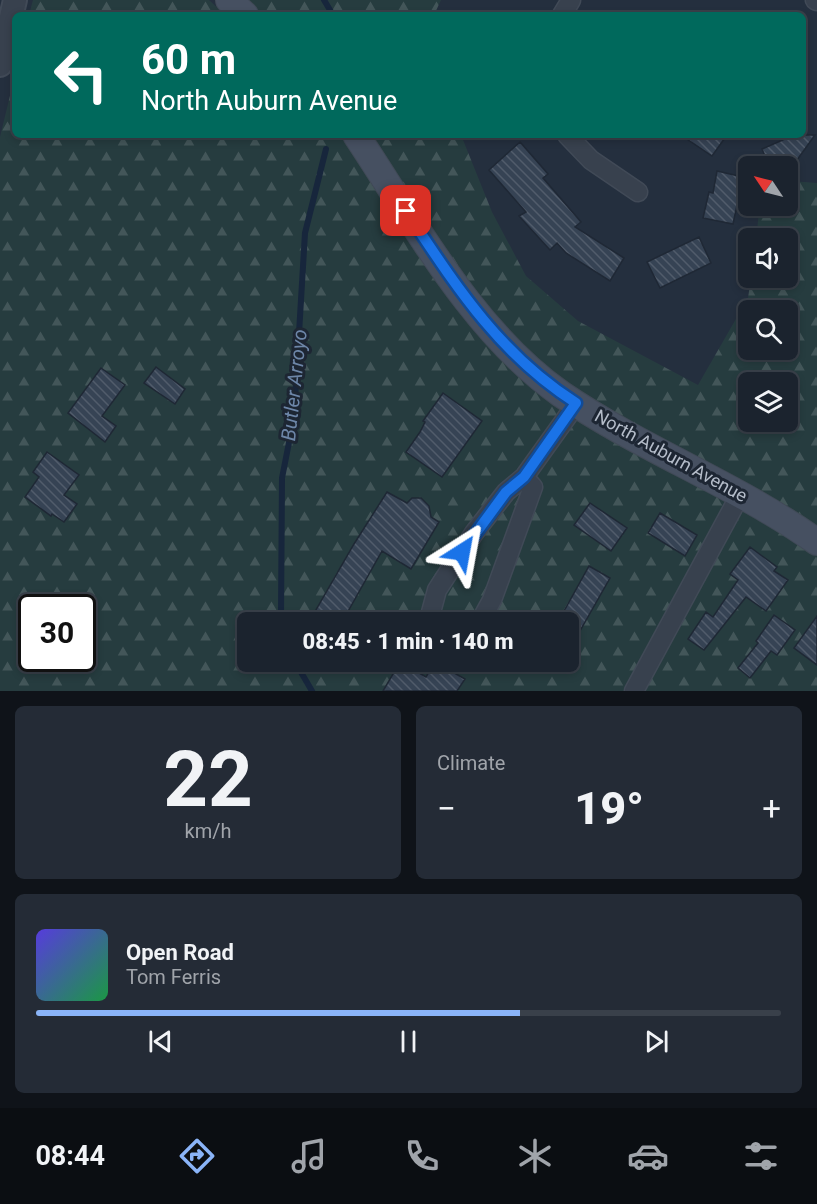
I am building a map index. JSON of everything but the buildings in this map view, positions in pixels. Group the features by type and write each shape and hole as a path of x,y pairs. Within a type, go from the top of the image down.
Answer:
{"main road":[{"path":"229,0 242,12"},
{"name":"North Auburn Avenue","path":"358,138 456,287 496,336 531,370 576,403 653,449 788,522 817,542"}],"street":[{"path":"0,64 12,13"},
{"path":"570,138 591,160 638,192"},
{"path":"431,612 437,590 474,533 506,492 524,477 576,403"},
{"path":"485,612 492,600 533,487 524,477"},
{"path":"634,691 740,495"}],"green space":[{"path":"33,0 209,0 222,12 30,12"},
{"path":"243,0 441,0 435,12 256,12"},
{"path":"12,87 12,138 348,138 587,425 623,447 774,525 817,555 817,691 0,691 0,137"},
{"path":"369,138 462,138 492,212 526,276 578,321 698,385 738,315 738,360 798,360 798,300 747,300 750,288 798,288 798,228 757,228 759,216 798,216 798,182 817,183 817,530 588,399 521,348 471,290"}],"waterway":[{"name":"Butler Arroyo","path":"324,0 331,12"},
{"name":"Butler Arroyo","path":"281,612 282,478 294,417 305,233 326,149"},
{"name":"Butler Arroyo","path":"301,672 312,691"}],"route":[{"path":"406,211 456,287 496,336 531,370 576,403 524,477 506,492 462,552"}]}
